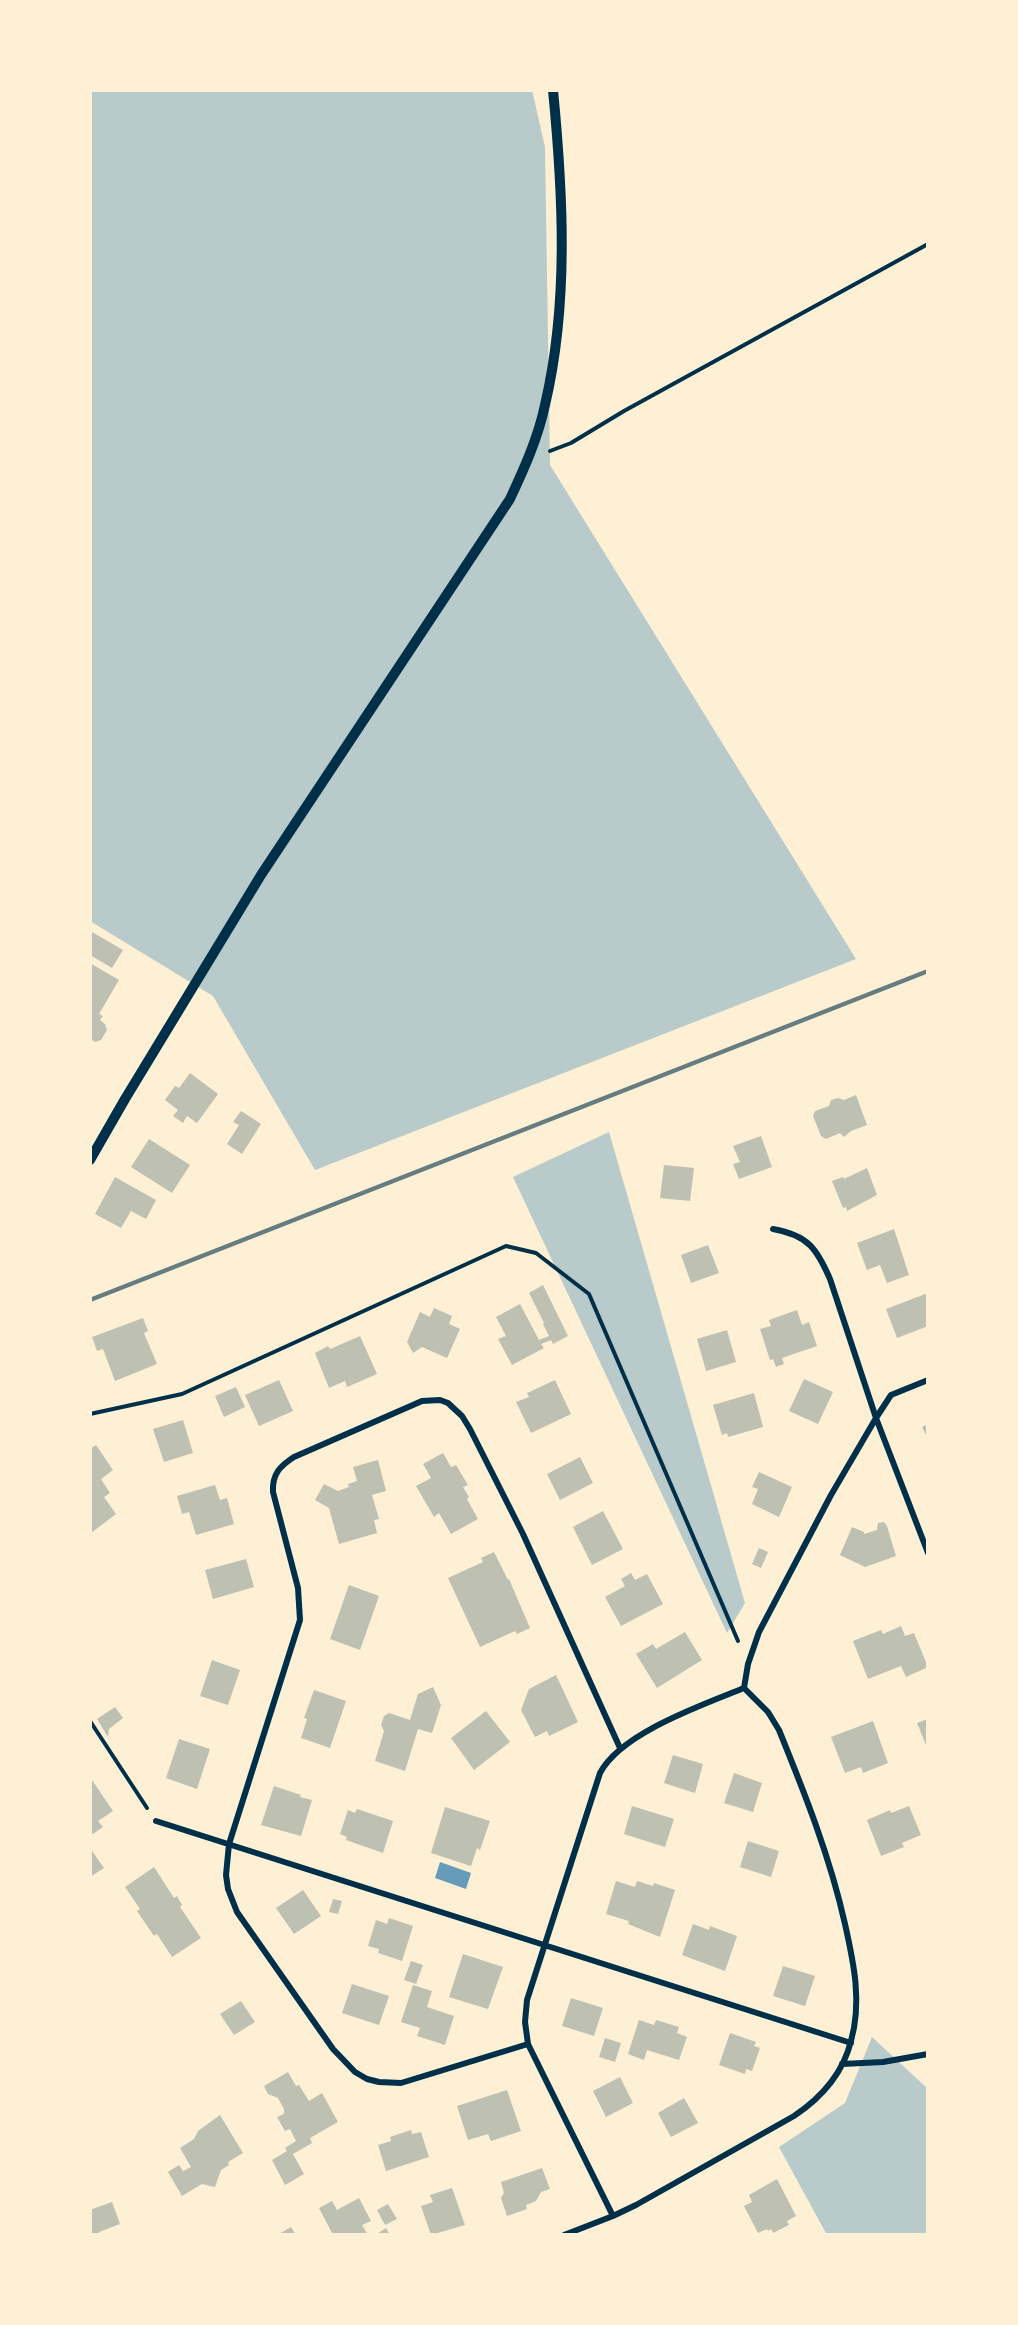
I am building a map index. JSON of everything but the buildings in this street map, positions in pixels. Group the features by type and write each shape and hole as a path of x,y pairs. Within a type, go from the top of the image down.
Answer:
{"street":[{"path":"90,1160 261,875 510,499 529,458 545,406 555,350 560,296 561,210 554,90"},
{"path":"773,1229 790,1232 805,1240 823,1262 876,1418 928,1553"},
{"path":"744,1688 748,1664 759,1632 831,1495 876,1418 891,1395 928,1380"},
{"path":"528,2044 401,2083 367,2079 355,2072 333,2049 237,1912 228,1889 226,1875 229,1844 300,1620 298,1588 273,1492 274,1476 278,1469 294,1457 422,1401 440,1400 448,1403 462,1416 470,1429 523,1534 620,1748"},
{"path":"613,2217 528,2044 525,2022 527,2000 600,1773 620,1748 679,1716 744,1688"},
{"path":"564,2235 613,2217 794,2116 822,2093 842,2064 851,2043 856,2020 856,1981 838,1890 829,1860 778,1730 768,1712 744,1688"},
{"path":"156,1821 851,2043"},
{"path":"842,2064 883,2062 928,2054"}],"path":[{"path":"529,458 571,443 624,411 928,244"},
{"path":"90,1414 182,1394 506,1246 536,1253 589,1294 748,1664"},
{"path":"90,1720 156,1821"}],"shaded area":[{"path":"90,90 532,90 545,147 550,465 856,959 315,1170 213,996 90,921"},
{"path":"609,1132 745,1603 727,1633 513,1177"},
{"path":"872,2037 928,2089 928,2235 827,2235 779,2147 845,2103"}],"water":[{"path":"440,1862 471,1873 466,1889 435,1878"}],"railway":[{"path":"90,1300 928,971"}]}
